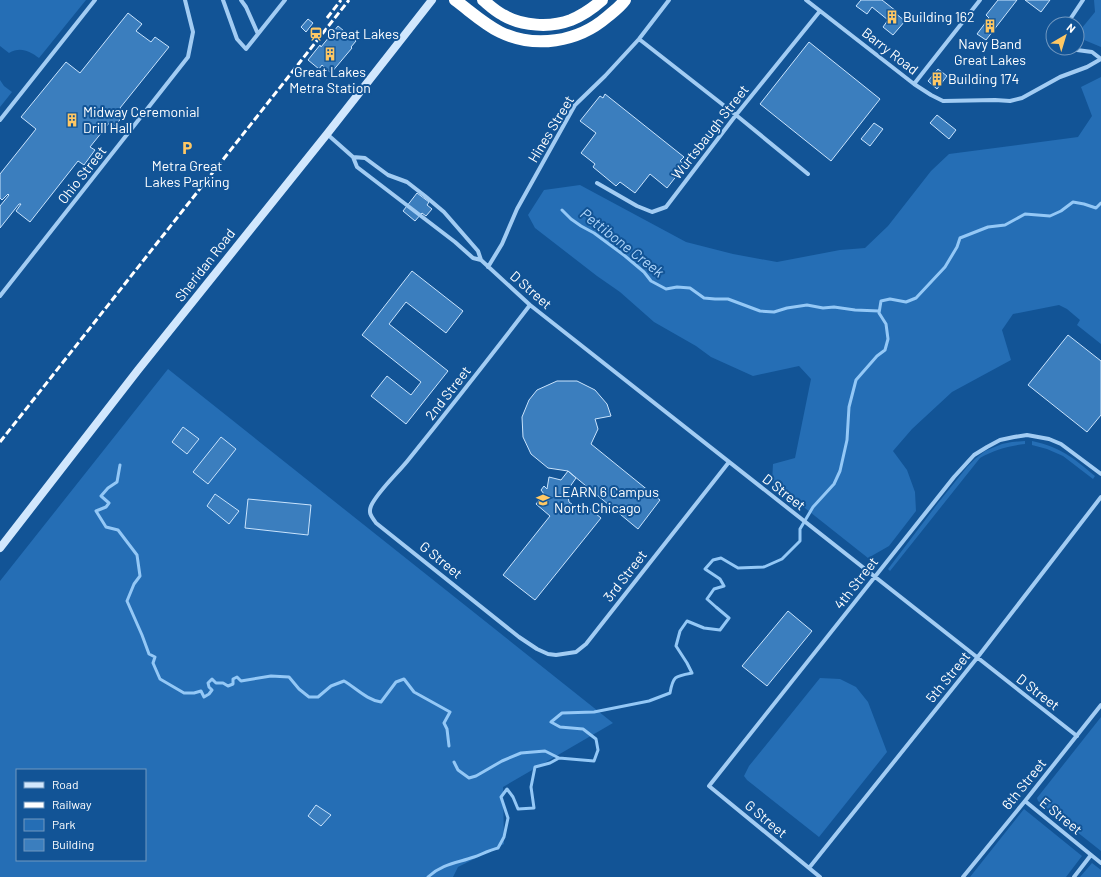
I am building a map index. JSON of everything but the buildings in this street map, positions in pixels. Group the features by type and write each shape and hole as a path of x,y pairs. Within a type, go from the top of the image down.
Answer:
{"highway":[{"path":"455,0 484,22 501,32 515,38 538,42 570,38 585,32 601,23 625,0"},
{"path":"483,0 503,15 516,20 539,25 555,24 570,20 590,10 602,0"}],"main road":[{"name":"Sheridan Road","path":"0,548 138,370 432,0"}],"street":[{"path":"0,120 95,0"},
{"name":"Ohio Street","path":"0,296 188,57 193,32 185,0"},
{"path":"223,0 236,39 246,49 285,0"},
{"path":"241,0 246,7 258,34"},
{"name":"Hines Street","path":"488,267 497,254 517,209 575,105 605,76 639,38 669,0"},
{"name":"Barry Road","path":"806,0 914,84 943,101 1010,101 1022,98 1060,77 1088,67 1101,59"},
{"path":"914,84 980,0"},
{"path":"1072,16 1083,0"},
{"name":"Wurtsbaugh Street","path":"597,183 637,206 652,212 666,207 736,115 820,11"},
{"path":"639,38 808,174"},
{"path":"1085,51 1092,52 1101,59"},
{"name":"D Street","path":"327,134 353,157 357,167 455,242 473,258 481,260"},
{"name":"D Street","path":"353,157 364,158 388,175 407,182 425,196 444,212 478,251 481,260 530,306 1077,736"},
{"name":"2nd Street","path":"380,492 407,462 530,306"},
{"name":"4th Street","path":"717,775 954,477 974,455 987,446 1000,440 1027,435 1049,439 1062,444 1101,474"},
{"name":"3rd Street","path":"519,637 537,649 556,656 576,652 586,644 729,462"},
{"name":"G Street","path":"380,492 371,506 370,516 519,637"},
{"name":"5th Street","path":"809,868 977,658 1101,497"},
{"name":"6th Street","path":"963,877 1025,802 1101,705"},
{"name":"G Street","path":"717,775 709,786 820,877"},
{"name":"E Street","path":"1025,802 1101,863"},
{"path":"1074,877 1091,855"}],"green space":[{"path":"0,0 86,0 39,58 25,50 17,50 9,53 0,46"},
{"path":"1094,0 1101,0 1101,47 1085,40 1085,24 1095,12"},
{"path":"1101,77 1101,344 1077,325 1080,320 1067,309 1059,305 1013,314 1002,330 1011,360 952,392 912,429 893,451 907,470 915,492 916,511 889,546 868,558 772,482 773,464 795,458 811,379 799,366 753,376 711,357 696,346 654,322 620,292 535,228 528,215 544,190 580,185 686,242 733,254 777,262 840,250 865,248 888,226 931,171 949,154 1078,137 1092,116 1081,87"},
{"path":"0,80 4,86 12,92 0,107"},
{"path":"168,369 613,723 503,787 504,844 458,867 453,877 0,877 0,581"},
{"path":"1025,441 1025,444 1001,449 980,458 890,571 888,569 938,503 975,459 985,451 1002,444"},
{"path":"1032,441 1051,446 1059,450 1095,476 1093,479 1063,456 1047,449 1032,445"},
{"path":"820,678 840,679 856,687 868,702 887,752 819,837 747,780 744,776 749,766"},
{"path":"1101,717 1101,851 1038,801 1037,798"},
{"path":"1024,809 1082,856 1066,877 970,877"},
{"path":"1092,863 1101,870 1101,877 1080,877"}],"waterway":[{"name":"Pettibone Creek","path":"454,762 458,770 469,778 476,776 502,761 521,753 545,751 559,758 594,761 598,750 596,739 583,729 560,727 551,722 562,713 594,712 649,701 670,693 672,683 678,676 692,673 676,646 680,631 687,621 704,628 720,630 729,618 707,599 714,589 724,586 720,579 705,569 713,560 721,558 738,568 764,567 782,559 800,541 800,529 813,507 834,484 840,471 847,440 849,407 856,380 877,356 885,350 888,339 886,324 879,313 881,301 890,299 906,302 916,298 945,267 957,247 960,238 988,227 1005,225 1025,214 1050,216 1061,211 1073,202 1096,208 1101,203"},
{"name":"Pettibone Creek","path":"562,210 571,219 594,233 625,256 644,272 651,281 666,289 677,287 690,288 704,298 728,299 760,311 774,312 787,308 807,305 823,308 834,307 879,311"},
{"name":"Pettibone Creek","path":"120,465 117,482 108,488 101,496 109,503 106,507 96,511 106,527 118,530 137,555 140,576 134,584 127,601 149,654 155,657 153,663 160,679 184,693 201,691 204,697 212,690 208,683 212,679 216,683 223,683 228,686 233,684 233,679 237,677 241,681 271,676 289,677 299,689 309,697 318,697 331,686 344,681 371,699 381,702 396,682 404,679 414,692 450,712 444,723 447,729 449,746"},
{"name":"Pettibone Creek","path":"428,877 439,869 450,864 498,848 504,837 508,818 501,797 507,789 513,797 518,809 534,808 531,787 535,767 550,763 559,758"}],"railway":[{"path":"327,18 341,0"},
{"path":"0,442 349,0"}],"place":[{"name":"Building 162","path":"892,17"},
{"name":"Navy Band Great Lakes","path":"990,26"},
{"name":"Great Lakes","path":"316,34"},
{"name":"Great Lakes Metra Station","path":"330,54"},
{"name":"Building 174","path":"937,79"},
{"name":"Midway Ceremonial Drill Hall","path":"72,120"},
{"name":"Metra Great Lakes Parking","path":"187,148"},
{"name":"LEARN 6 Campus North Chicago","path":"543,500"}]}
